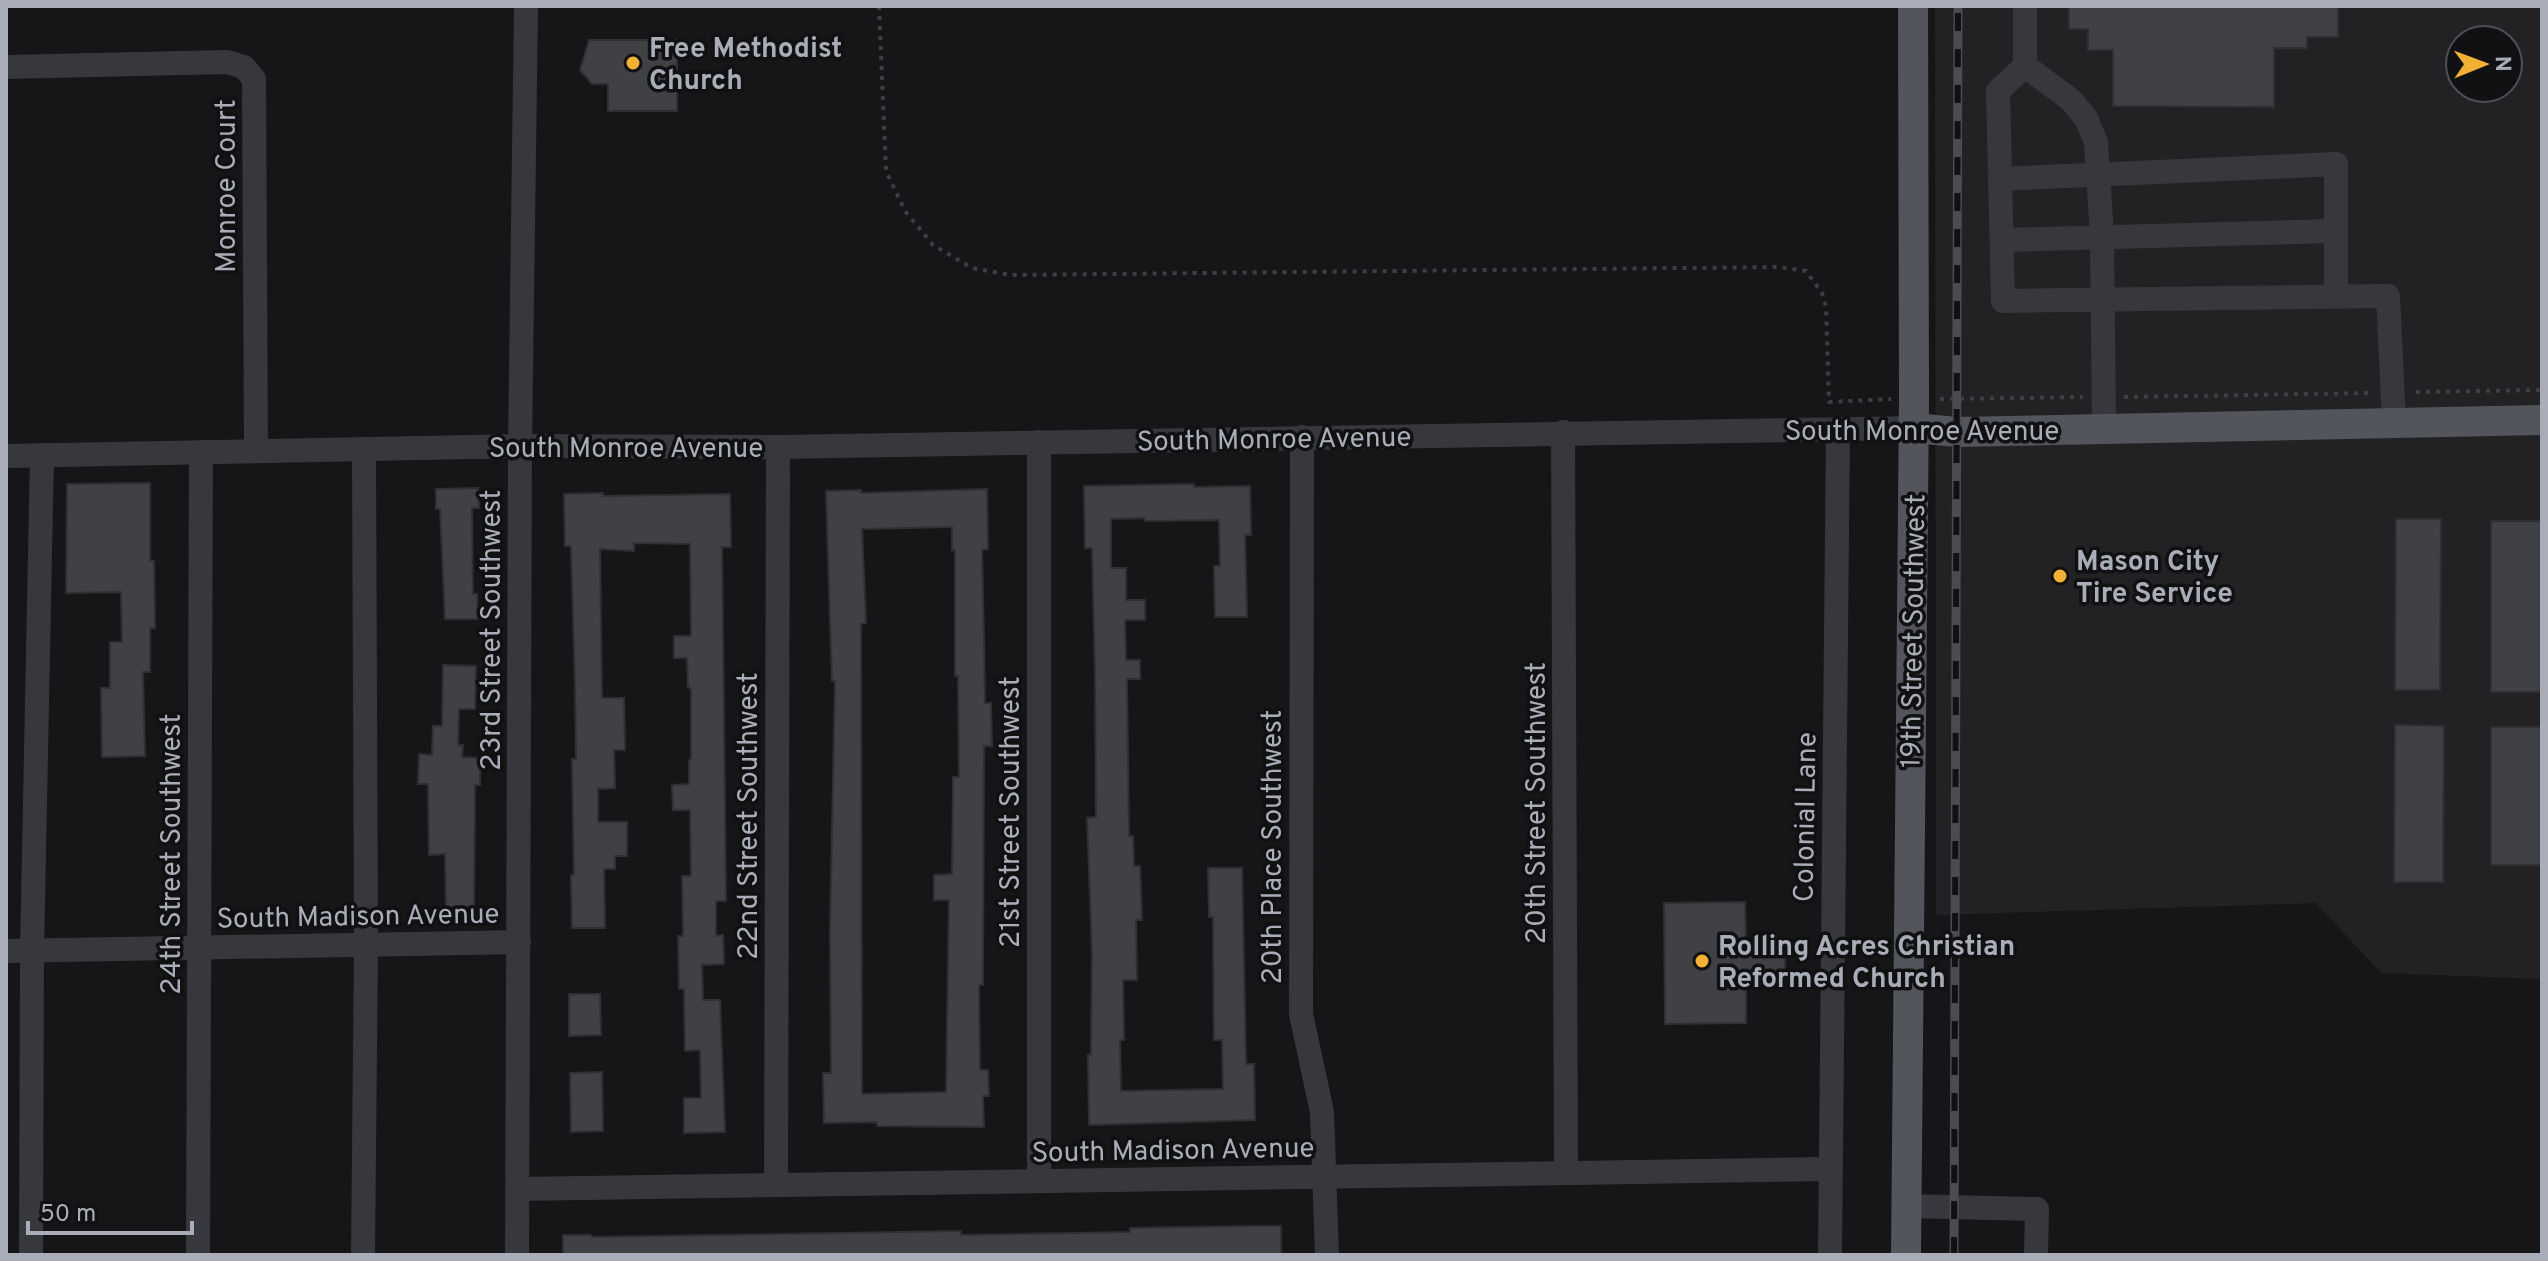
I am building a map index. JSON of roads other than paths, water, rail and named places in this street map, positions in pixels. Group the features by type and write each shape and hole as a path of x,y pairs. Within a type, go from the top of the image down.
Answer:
{"main road":[{"name":"19th Street Southwest","path":"1906,1255 1914,413 1913,6"},
{"name":"South Monroe Avenue","path":"1914,413 1957,432 2542,420"}],"street":[{"name":"23rd Street Southwest","path":"517,1255 520,446 526,6"},
{"path":"2025,6 2025,66 1998,91 2003,301 2388,296 2394,423"},
{"name":"Monroe Court","path":"6,67 227,62 244,67 254,79 256,451"},
{"path":"2025,66 2071,100 2086,118 2096,142 2102,236 2104,429"},
{"path":"2000,179 2336,164 2336,296"},
{"path":"2002,240 2336,231"},
{"name":"South Monroe Avenue","path":"6,456 520,446 778,447 1838,429 1914,413"},
{"name":"Colonial Lane","path":"1830,1255 1838,429"},
{"name":"20th Street Southwest","path":"1563,432 1566,1173"},
{"name":"20th Place Southwest","path":"1302,437 1301,1014 1322,1112 1327,1255"},
{"name":"21st Street Southwest","path":"1039,442 1039,1181"},
{"name":"22nd Street Southwest","path":"776,1185 778,447"},
{"path":"363,1255 366,945 364,449"},
{"name":"24th Street Southwest","path":"198,1255 201,452"},
{"path":"31,1255 32,951 42,455"},
{"name":"South Madison Avenue","path":"6,951 519,942"},
{"name":"South Madison Avenue","path":"518,1189 1830,1169"},
{"path":"1906,1206 2037,1209 2036,1255"}],"railway":[{"path":"1954,1255 1958,6"}],"place":[{"name":"Free Methodist Church","path":"633,63"},
{"name":"Mason City Tire Service","path":"2060,576"},
{"name":"Rolling Acres Christian Reformed Church","path":"1702,961"}]}
